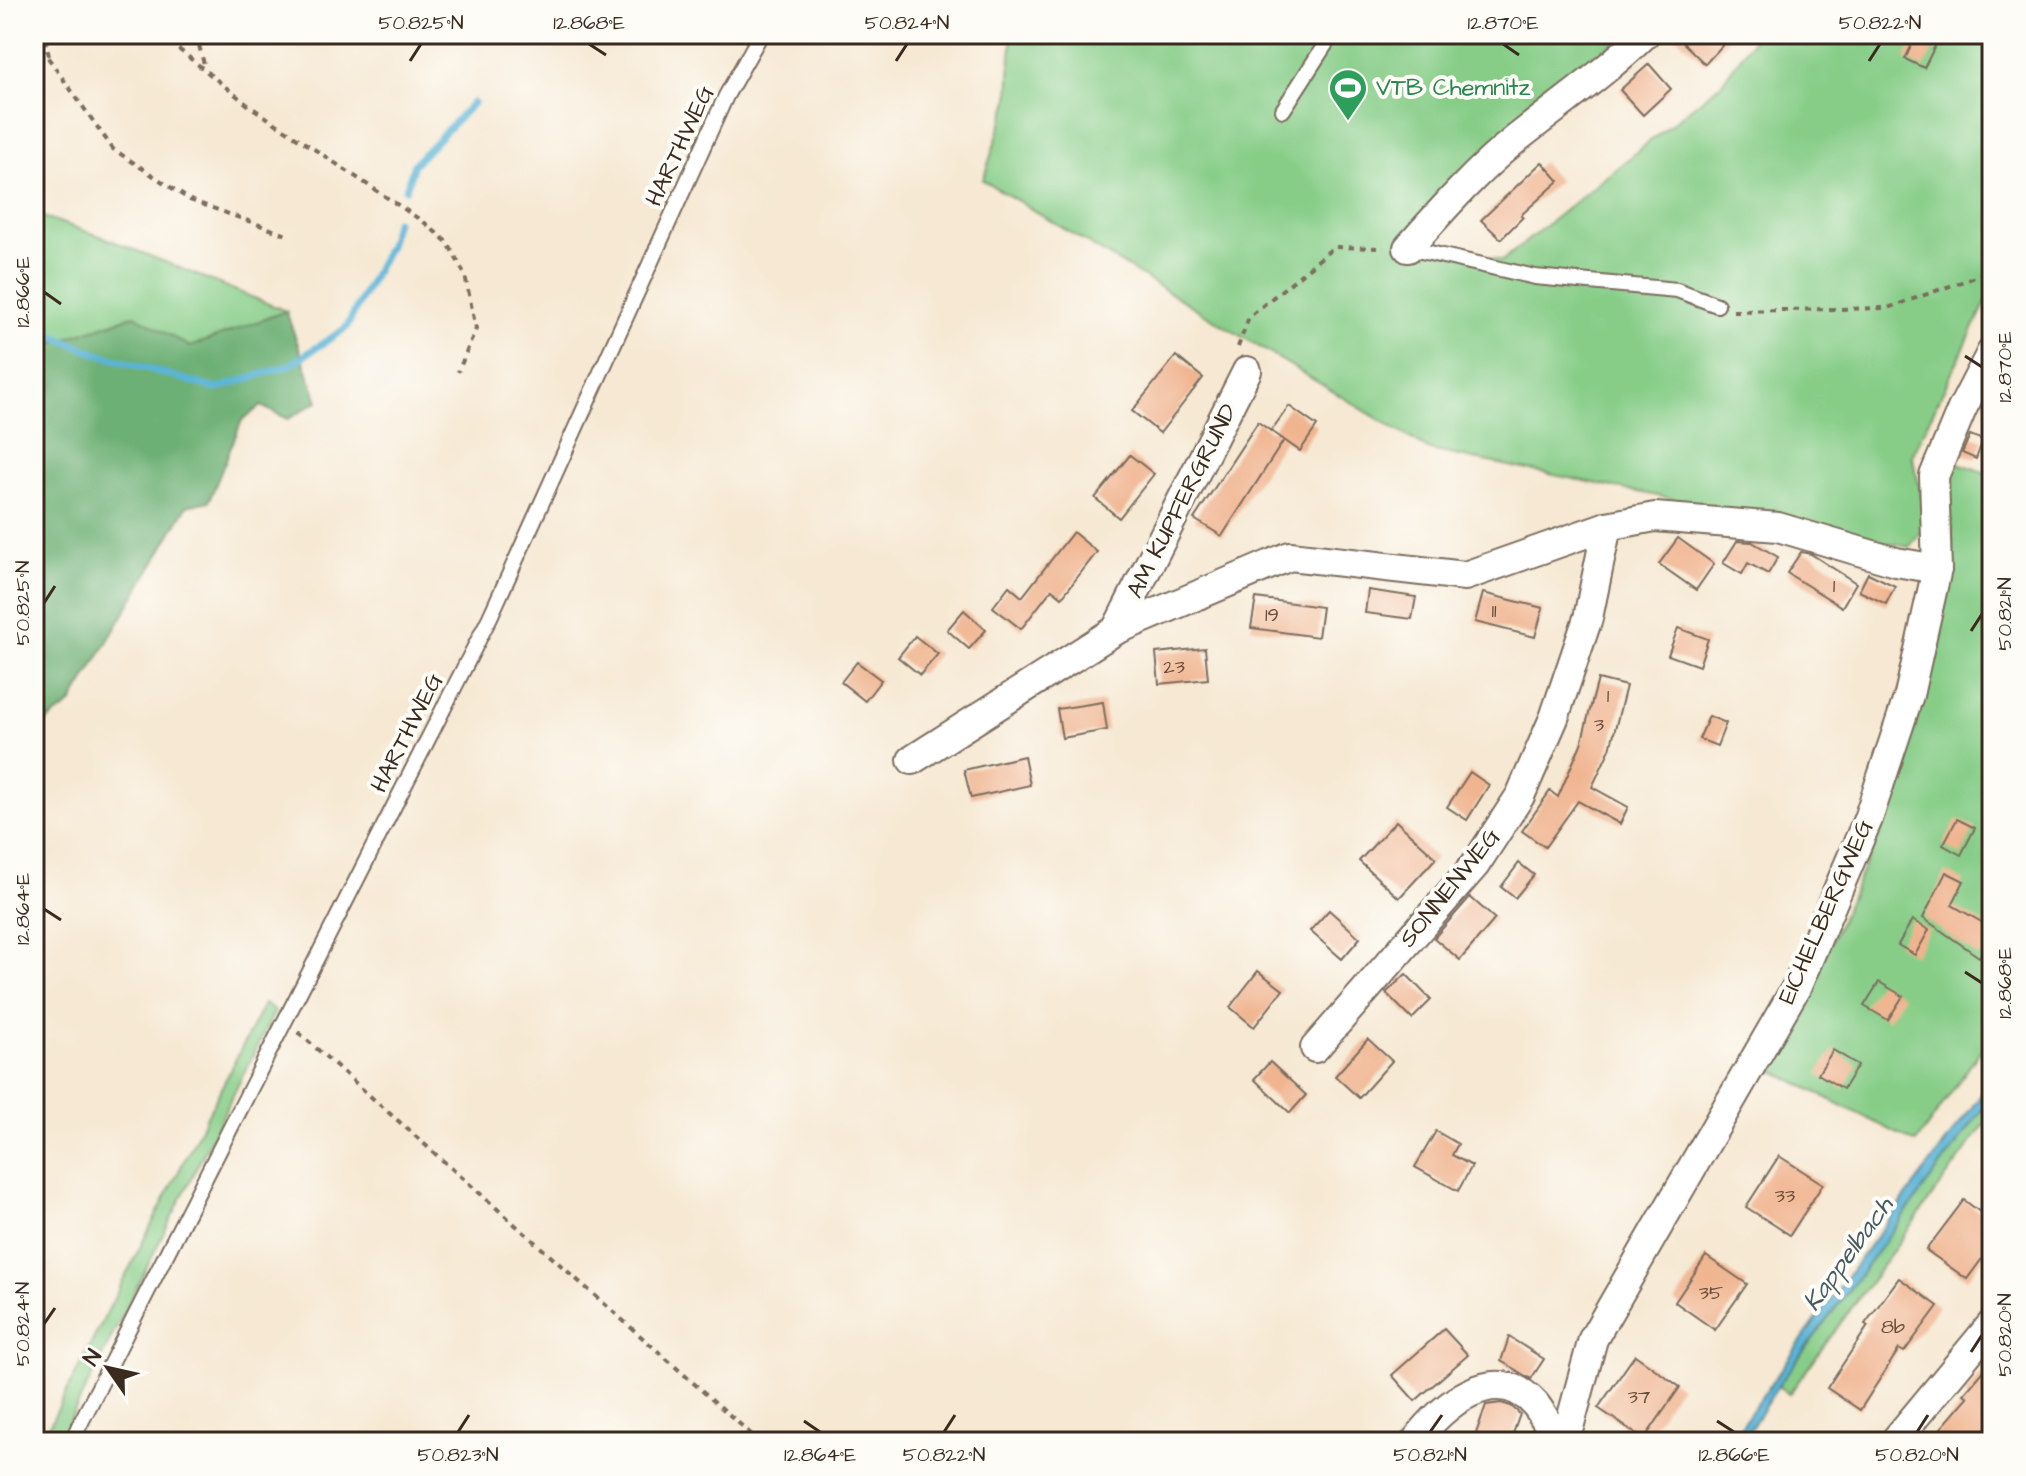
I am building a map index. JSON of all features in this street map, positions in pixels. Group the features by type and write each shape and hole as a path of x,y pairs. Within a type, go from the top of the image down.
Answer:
{"street":[{"path":"1408,248 1456,194 1514,140 1612,67 1645,34"},
{"name":"EICHELBERGWEG","path":"1565,1442 1593,1339 1797,986 1868,819 1909,695 1937,569 1934,476 1962,409 1992,351"},
{"name":"AM KUPFERGRUND","path":"1116,630 1247,371"},
{"name":"AM KUPFERGRUND","path":"912,760 1116,630 1290,556 1465,576 1607,526 1655,517 1778,527 1896,562 1937,569"},
{"name":"SONNENWEG","path":"1315,1048 1475,865 1520,796 1554,718 1588,618 1607,526"},
{"path":"1894,1442 1992,1324"},
{"path":"1415,1442 1449,1405 1482,1386 1499,1386 1516,1390 1534,1403 1559,1442"}],"lane":[{"name":"HARTHWEG","path":"71,1442 490,617 726,96 761,34"},
{"path":"1283,110 1332,34"},
{"path":"1408,248 1535,277 1677,290 1717,305"}],"path":[{"path":"49,58 46,43 50,34"},
{"path":"160,34 248,105 425,223 448,243 465,275 476,329 458,372"},
{"path":"196,34 205,71"},
{"path":"34,38 113,149 190,200 290,236"},
{"path":"1247,371 1238,346 1249,317 1334,247 1408,248"},
{"path":"1717,305 1739,313 1888,308 1992,271"},
{"path":"285,1021 760,1442"}],"green space":[{"path":"1012,34 1624,34 1571,82 1427,243 1502,261 1722,83 1757,34 1992,34 1992,290 1912,455 1924,506 1922,531 1909,547 1430,450 983,180 1009,100"},
{"path":"34,214 103,237 286,311 190,347 134,315 45,346 34,345"},
{"path":"286,311 318,401 288,419 261,406 242,420 209,501 187,506 71,704 34,730 34,345 45,346 135,315 190,347"},
{"path":"1949,460 1992,475 1992,1034 1916,1143 1766,1067 1809,991 1886,818 1925,694 1953,558"},
{"path":"264,1004 275,1011 59,1442 41,1442"},
{"path":"1992,1096 1992,1114 1789,1394 1778,1386"}],"water":[{"path":"1992,1080 1992,1096 1778,1386 1742,1442 1730,1442 1842,1283"}],"building":[{"path":"1674,34 1733,34 1705,64"},
{"path":"1917,34 1937,42 1924,68 1905,59"},
{"path":"1649,64 1671,89 1643,115 1620,90"},
{"path":"1542,162 1559,181 1521,215 1523,217 1501,239 1481,220"},
{"path":"1176,356 1203,378 1160,433 1132,411"},
{"path":"1289,406 1317,426 1300,451 1271,431"},
{"path":"1258,422 1284,440 1222,536 1194,519"},
{"path":"1970,435 1983,440 1976,459 1962,453"},
{"path":"1130,455 1154,474 1119,518 1095,498"},
{"path":"1073,532 1097,552 1062,597 1052,589 1021,629 993,607 1009,586 1022,597"},
{"path":"1678,538 1714,564 1696,590 1659,564"},
{"path":"1737,541 1752,542 1778,557 1768,574 1748,563 1742,574 1723,563"},
{"path":"1801,552 1811,554 1856,583 1842,607 1787,573"},
{"path":"1868,573 1895,586 1886,604 1859,591"},
{"path":"1368,590 1416,597 1412,619 1365,613"},
{"path":"1483,593 1543,608 1535,637 1475,622"},
{"path":"1256,598 1322,607 1318,637 1251,628"},
{"path":"964,610 986,630 969,649 947,630"},
{"path":"1678,628 1708,639 1699,666 1668,655"},
{"path":"915,636 938,654 920,675 898,657"},
{"path":"1205,648 1208,679 1159,684 1156,653"},
{"path":"857,662 881,680 865,701 841,682"},
{"path":"1598,679 1626,686 1610,749 1592,787 1628,807 1620,824 1578,801 1545,847 1522,831 1550,791 1558,797 1581,744"},
{"path":"1103,702 1107,730 1062,738 1057,709"},
{"path":"1709,716 1726,723 1717,746 1699,739"},
{"path":"1024,756 1030,785 971,798 964,770"},
{"path":"1470,772 1489,785 1467,820 1447,807"},
{"path":"1957,819 1975,828 1961,855 1943,845"},
{"path":"1396,821 1436,858 1399,898 1359,861"},
{"path":"1519,863 1534,875 1515,898 1501,887"},
{"path":"1946,872 1964,881 1952,905 1992,928 1992,940 1979,957 1923,918"},
{"path":"1470,897 1495,919 1460,960 1434,938"},
{"path":"1329,910 1360,938 1342,959 1310,931"},
{"path":"1912,920 1929,930 1915,955 1898,945"},
{"path":"1258,971 1283,990 1254,1027 1230,1007"},
{"path":"1406,974 1431,1000 1412,1019 1386,993"},
{"path":"1879,982 1903,996 1888,1020 1864,1006"},
{"path":"1368,1039 1392,1061 1359,1098 1335,1076"},
{"path":"1833,1050 1858,1065 1843,1089 1818,1074"},
{"path":"1270,1062 1306,1095 1290,1113 1254,1079"},
{"path":"1436,1131 1458,1144 1452,1155 1472,1166 1458,1191 1415,1167"},
{"path":"1779,1156 1823,1184 1790,1235 1746,1207"},
{"path":"1964,1200 1992,1221 1992,1245 1967,1279 1926,1250"},
{"path":"1706,1256 1747,1284 1715,1330 1675,1302"},
{"path":"1899,1278 1938,1306 1904,1352 1899,1349 1860,1410 1827,1388 1868,1326 1865,1324"},
{"path":"1444,1329 1468,1355 1415,1401 1392,1375"},
{"path":"1509,1337 1544,1359 1531,1379 1501,1361"},
{"path":"1635,1355 1680,1387 1644,1439 1598,1408"},
{"path":"1992,1361 1992,1442 1929,1442 1968,1397 1964,1394"},
{"path":"1501,1403 1511,1406 1520,1414 1510,1442 1473,1442 1486,1405"}],"waterway":[{"path":"406,189 414,164 473,103"},
{"path":"34,328 95,353 216,389 290,365 346,328 388,248 396,221"}],"place":[{"name":"VTB Chemnitz","path":"1348,122"}],"water label":[{"name":"Kappelbach","path":"1848,1254"}]}
